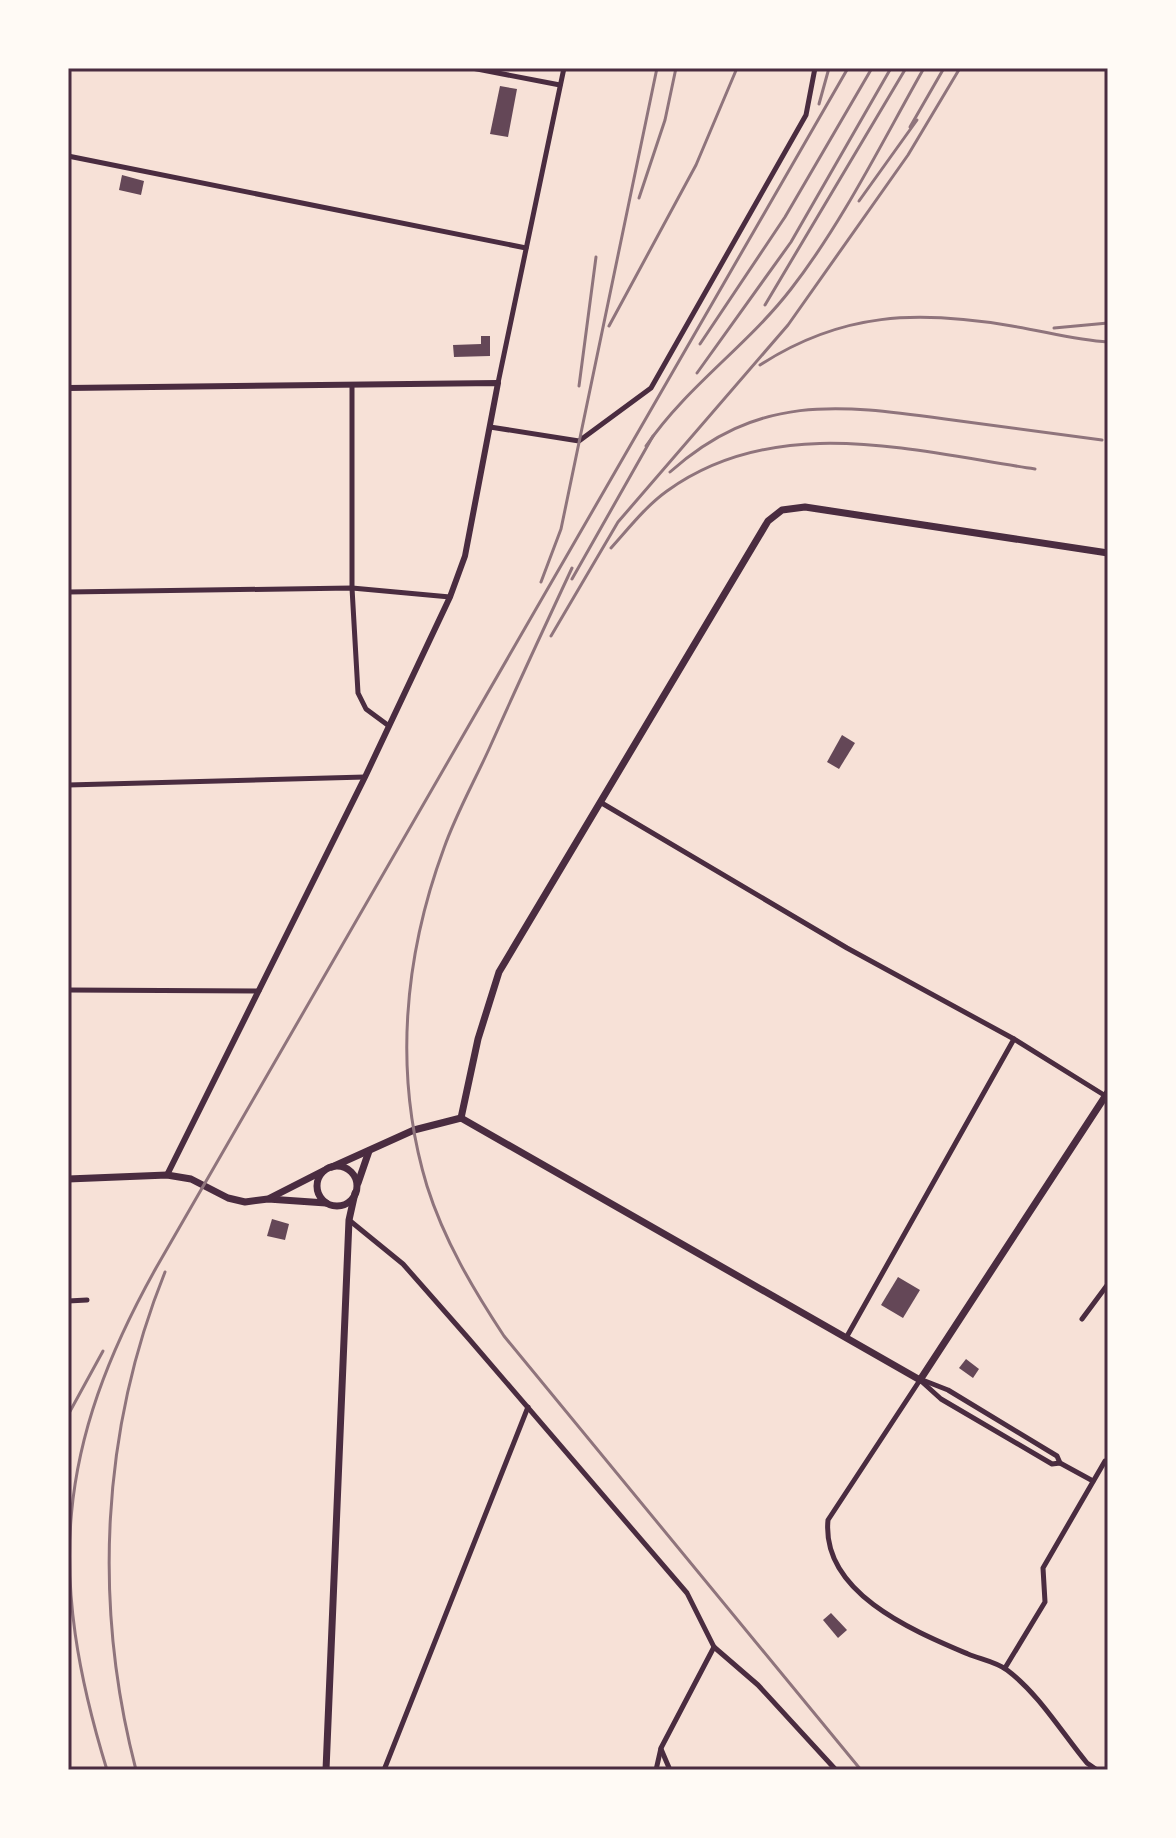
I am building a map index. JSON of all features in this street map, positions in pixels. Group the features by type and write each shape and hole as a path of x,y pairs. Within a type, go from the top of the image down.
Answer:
{"main road":[{"path":"461,1118 478,1039 499,972 768,521 782,510 805,507 1108,553"},
{"path":"268,1199 414,1130 461,1118 920,1380 1106,1094"},
{"path":"326,1770 349,1220 369,1151"},
{"path":"329,1168 350,1171 356,1191"},
{"path":"326,1203 317,1185 329,1168"},
{"path":"68,1179 167,1175 191,1179 228,1198 245,1202 268,1199 326,1203 335,1206 349,1220"},
{"path":"335,1206 348,1202 356,1191"}],"street":[{"path":"472,68 560,85"},
{"path":"167,1175 365,777 450,597 465,556 564,68"},
{"path":"490,427 579,441 651,388 806,115 815,68"},
{"path":"68,156 526,248"},
{"path":"68,388 498,383"},
{"path":"352,384 352,588 358,693 366,709 389,726"},
{"path":"68,592 352,588 450,597"},
{"path":"68,785 365,777"},
{"path":"599,801 847,948 1014,1039 1106,1094"},
{"path":"68,990 260,991"},
{"path":"845,1339 1014,1039"},
{"path":"1097,1106 1106,1112"},
{"path":"349,1220 403,1264 687,1593 714,1647 758,1685 836,1770"},
{"path":"1082,1319 1108,1284"},
{"path":"68,1301 87,1300"},
{"path":"920,1380 948,1390 1057,1456 1060,1463"},
{"path":"920,1380 941,1399 1052,1464 1060,1463 1093,1481"},
{"path":"920,1380 828,1520 833,1554 865,1598 895,1619 1005,1668 1034,1697 1087,1763 1097,1770"},
{"path":"384,1770 528,1407"},
{"path":"1005,1668 1045,1602 1043,1568 1105,1461"},
{"path":"656,1770 661,1748 714,1647"},
{"path":"661,1748 670,1770"}],"building":[{"path":"500,86 517,89 508,137 490,134"},
{"path":"122,175 144,181 141,195 119,190"},
{"path":"481,336 490,336 490,356 454,357 453,345 481,344"},
{"path":"842,735 855,743 839,769 827,762"},
{"path":"272,1219 289,1224 285,1240 267,1236"},
{"path":"898,1277 920,1290 903,1318 881,1305"},
{"path":"966,1359 979,1369 973,1378 959,1368"},
{"path":"831,1613 847,1630 838,1638 823,1620"}],"railway":[{"path":"541,582 561,529 657,68"},
{"path":"639,198 665,120 676,68"},
{"path":"609,326 696,165 737,68"},
{"path":"819,104 829,68"},
{"path":"107,1770 88,1700 75,1634 70,1573 72,1513 81,1454 98,1395 123,1333 156,1268 848,68"},
{"path":"700,344 785,217 872,68"},
{"path":"697,373 791,242 891,68"},
{"path":"765,305 906,68"},
{"path":"646,446 680,404 756,329 791,289 828,237 924,68"},
{"path":"910,127 944,68"},
{"path":"551,636 618,522 788,325 908,155 960,68"},
{"path":"859,201 917,120"},
{"path":"579,386 596,257"},
{"path":"760,365 790,347 821,334 851,325 912,317 977,321 1108,342"},
{"path":"1054,328 1108,323"},
{"path":"670,472 703,447 735,429 767,417 800,411 869,410 1102,440"},
{"path":"572,579 653,436"},
{"path":"611,548 667,491 709,467 753,452 799,445 846,444 894,447 1035,469"},
{"path":"572,568 454,823 430,889 412,973 408,1016 407,1058 416,1144 442,1226 470,1282 504,1336 861,1770"},
{"path":"136,1770 122,1708 113,1645 109,1582 110,1519 116,1456 127,1394 165,1272"},
{"path":"68,1415 103,1351"}]}
